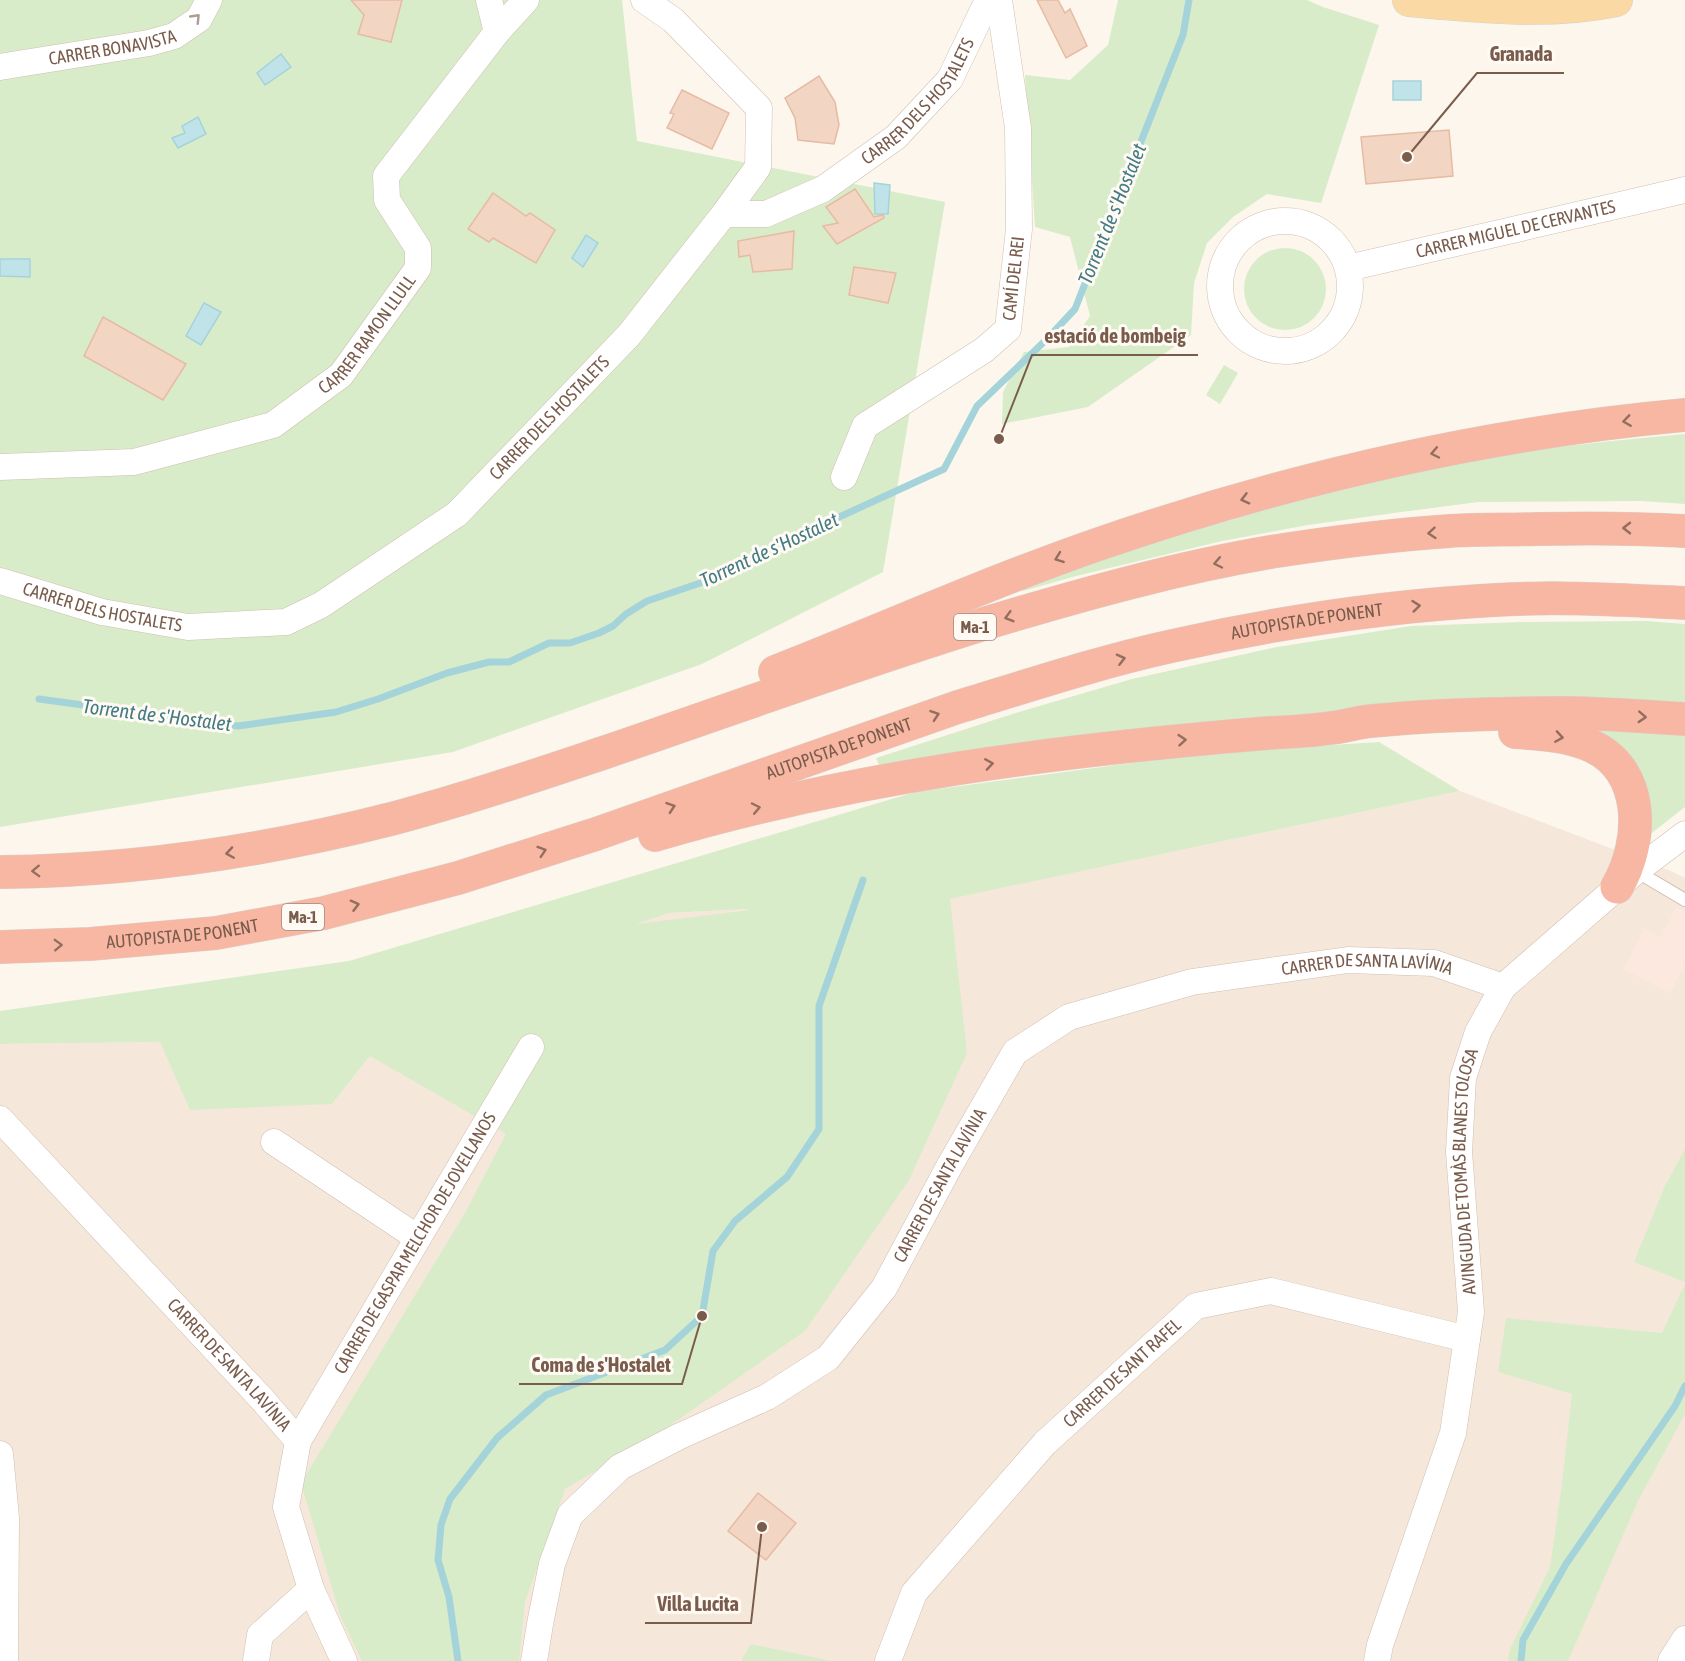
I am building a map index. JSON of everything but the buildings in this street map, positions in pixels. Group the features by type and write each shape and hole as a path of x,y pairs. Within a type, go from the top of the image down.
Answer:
{"highway":[{"path":"287,842 349,810 472,776 652,716 816,656 1007,577 1100,543 1201,511 1329,476 1469,446 1541,433 1685,415"},
{"name":"Ma-1","path":"0,872 80,870 153,864 236,852 373,823 450,803 987,623 1099,591 1217,563 1333,543 1454,531 1631,528 1685,531"},
{"name":"AUTOPISTA DE PONENT","path":"0,947 90,944 216,933 324,914 458,878 596,834 966,705 1116,660 1227,634 1378,609 1477,601 1568,598 1685,603"},
{"path":"596,834 650,836 706,820 916,774 1158,742 1333,728 1368,721 1566,713 1685,719"},
{"path":"1333,728 1369,731 1454,729 1507,732 1551,735 1590,745 1609,758 1623,772 1634,799 1632,852 1625,874 1626,879"}],"main road":[{"path":"1409,0 1527,7 1592,5 1616,0"}],"street":[{"name":"CARRER BONAVISTA","path":"0,67 149,43 174,36 199,19 209,0"},
{"path":"489,0 497,32"},
{"name":"CARRER RAMON LLULL","path":"0,467 134,462 273,425 340,375 418,268 418,248 387,200 386,176 497,32 526,0"},
{"path":"644,0 673,20 759,108 758,167 724,214"},
{"name":"CARRER DELS HOSTALETS","path":"0,581 102,612 188,627 286,622 321,605 457,514 629,335 724,214 766,214 823,189 896,137 950,79 988,0"},
{"name":"CAMÍ DEL REI","path":"844,477 865,426 984,350 1008,330 1019,229 1018,129 999,0"},
{"name":"CARRER MIGUEL DE CERVANTES","path":"1348,268 1685,190"},
{"path":"1284,220 1305,224 1324,233 1338,249 1348,268 1350,289 1346,310 1340,320 1334,329 1317,342 1297,350 1276,350 1255,343 1238,330 1226,312 1220,292 1222,270 1230,251 1244,235 1263,224 1284,220"},
{"name":"AVINGUDA DE TOMÀS BLANES TOLOSA","path":"1377,1661 1380,1645 1453,1433 1471,1312 1459,1152 1463,1078 1478,1032 1503,987 1626,879 1685,834"},
{"name":"CARRER DE SANTA LAVÍNIA","path":"534,1661 552,1564 570,1515 620,1467 680,1436 766,1397 828,1358 884,1288 950,1165 1015,1052 1069,1017 1192,982 1348,960 1434,963 1503,987"},
{"name":"CARRER DE GASPAR MELCHOR DE JOVELLANOS","path":"298,1441 531,1047"},
{"name":"CARRER DE SANTA LAVÍNIA","path":"0,1119 261,1398 298,1441 286,1507 310,1589 344,1661"},
{"path":"274,1142 418,1238"},
{"name":"CARRER DE SANT RAFEL","path":"888,1661 914,1593 1045,1443 1196,1306 1271,1291 1467,1339"},
{"path":"0,1454 6,1518 5,1661"},
{"path":"255,1661 260,1635 310,1589"},
{"path":"1671,1661 1685,1639"}],"lane":[{"path":"1626,879 1685,900"}],"shaded area":[{"path":"1460,791 1685,878 1685,1661 0,1661 0,1044 160,1042 332,1104 457,947 619,929 669,913 949,899"},
{"path":"1676,908 1685,912 1685,968 1683,967 1670,993 1624,969 1644,929 1661,938"}],"green space":[{"path":"0,0 622,0 637,141 945,202 883,572 702,664 453,752 0,827"},
{"path":"1118,0 1307,0 1379,25 1321,203 1267,194 1233,217 1207,243 1194,283 1191,335 1088,407 1002,424 1003,392 1024,352 1069,347 1090,316 1070,237 1035,227 1025,75 1070,80 1108,45"},
{"path":"1285,248 1301,251 1314,260 1323,273 1326,289 1323,305 1314,318 1301,327 1285,330 1269,327 1256,318 1247,305 1244,289 1247,273 1256,260 1269,251"},
{"path":"1224,365 1238,373 1220,404 1206,395"},
{"path":"1685,434 1685,504 1641,501 1478,502 1308,525 1222,541 1023,591 1021,587 1243,516 1355,486 1469,461 1523,452"},
{"path":"1646,621 1685,624 1685,711 880,767 876,758 1132,679 1277,647 1411,626"},
{"path":"1589,727 1685,733 1685,807 1648,836"},
{"path":"1379,742 1460,791 950,899 967,1053 909,1180 805,1331 655,1436 565,1489 525,1602 519,1661 362,1661 340,1615 301,1483 465,1213 506,1134 370,1056 332,1104 190,1110 160,1042 0,1044 0,1011 349,961 915,792 1206,753","holes":["750,910 636,924 669,913"]},
{"path":"1685,1149 1685,1282 1634,1262 1664,1188"},
{"path":"1685,1284 1685,1414 1638,1501 1568,1661 1508,1661 1510,1649 1550,1567 1572,1394 1498,1372 1506,1318 1662,1333"},
{"path":"751,1644 831,1661 741,1661"}],"water":[{"path":"281,54 291,67 265,85 257,73"},
{"path":"1393,81 1421,81 1421,100 1393,100"},
{"path":"198,117 206,134 178,148 172,138 185,133 182,126"},
{"path":"874,183 890,185 888,214 875,214"},
{"path":"586,235 598,243 583,267 572,258"},
{"path":"0,259 30,259 30,277 0,276"},
{"path":"204,303 221,312 201,345 186,336"}],"waterway":[{"name":"Torrent de s'Hostalet","path":"39,699 238,726 336,712 447,673 489,662 509,662 549,643 570,643 599,633 613,626 626,614 647,601 721,576 789,540 944,469 977,406 1075,309 1183,35 1189,0"},
{"path":"458,1661 449,1597 438,1560 441,1525 450,1499 497,1438 546,1395 665,1350 702,1316 713,1251 735,1221 787,1177 819,1129 819,1006 863,880"},
{"path":"1521,1661 1523,1640 1566,1564 1675,1406 1685,1386"}],"place":[{"name":"Granada","path":"1407,157"},
{"name":"estació de bombeig","path":"999,439"},
{"name":"Coma de s'Hostalet","path":"702,1316"},
{"name":"Villa Lucita","path":"762,1527"}]}
